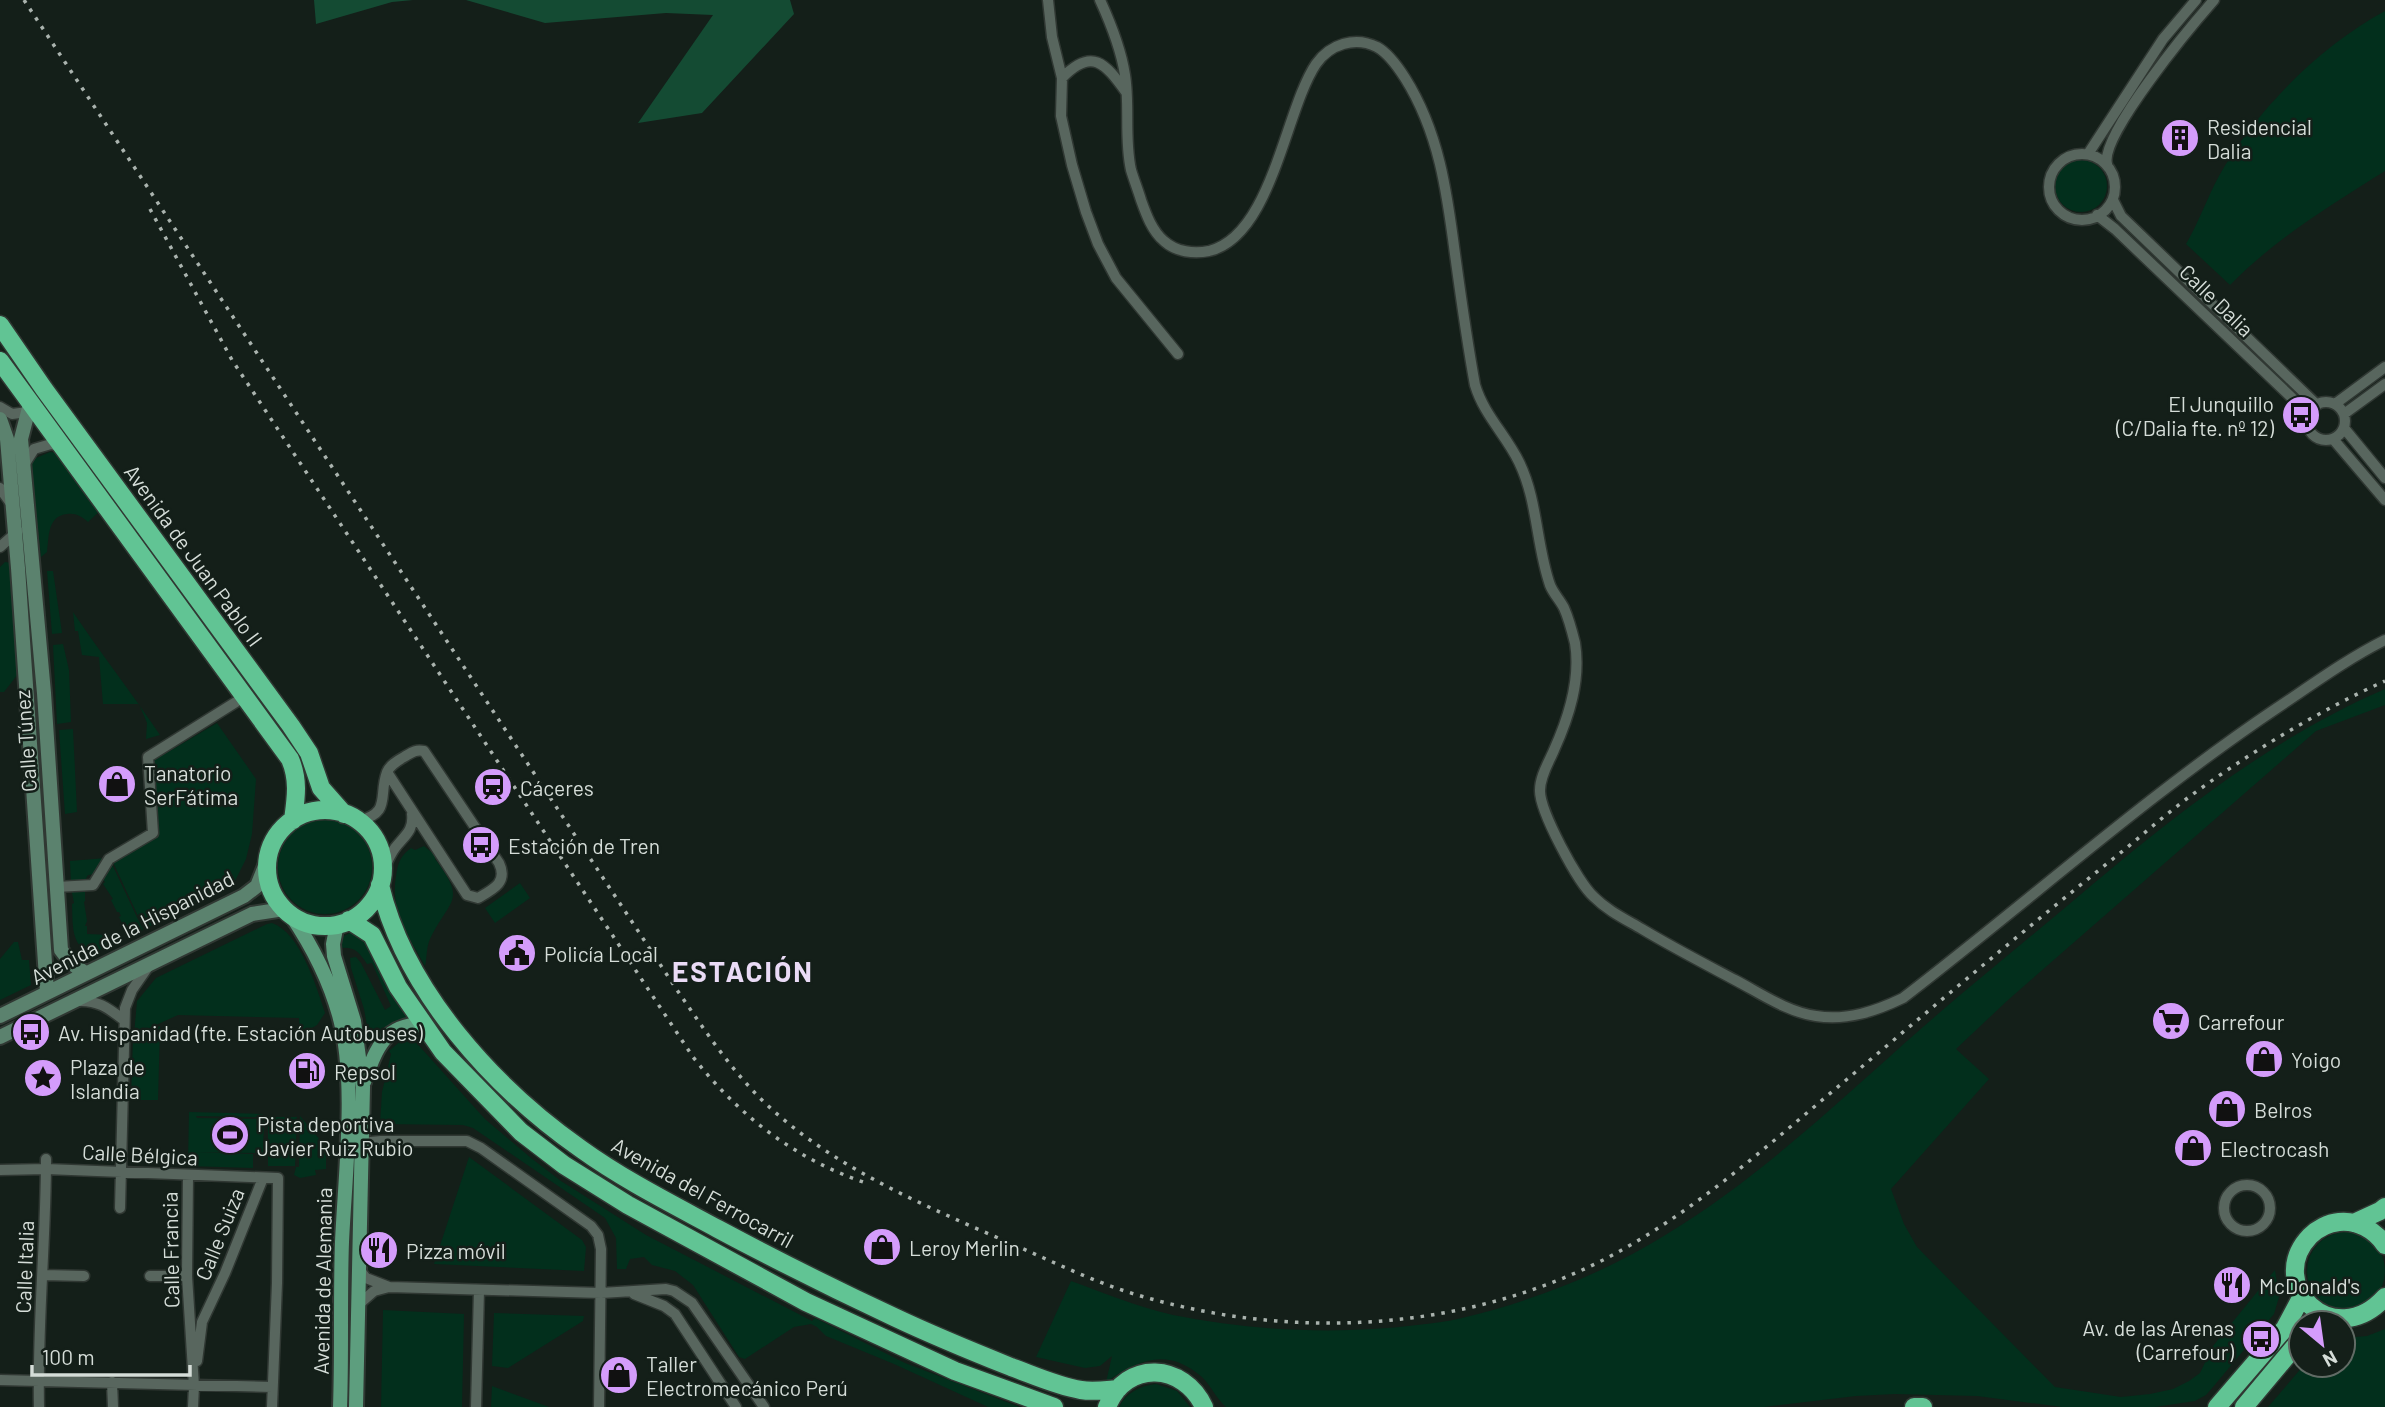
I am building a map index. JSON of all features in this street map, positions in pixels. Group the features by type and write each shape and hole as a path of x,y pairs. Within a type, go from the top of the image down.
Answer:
{"highway":[{"name":"Avenida de Juan Pablo II","path":"0,325 291,726 309,753 321,788 351,818"},
{"name":"Avenida de Juan Pablo II","path":"0,361 29,408 62,446 290,759 297,786 293,820"},
{"path":"29,408 44,389"},
{"path":"325,810 351,818 368,829 379,848 381,879 366,908 343,922 312,924 288,912 272,893 269,883 267,860 278,834 293,820 312,812 325,810"},
{"name":"Avenida del Ferrocarril","path":"381,879 389,916 403,953 441,1011 498,1078 538,1116 580,1149 641,1187 817,1281 946,1341 1049,1381 1080,1390 1118,1389"},
{"path":"343,922 372,935 398,987 422,1024 466,1078 521,1132 597,1188 806,1302 955,1371 1054,1407"},
{"path":"2354,1223 2385,1207"},
{"path":"2314,1309 2302,1296 2295,1270 2297,1256 2314,1232 2326,1225 2354,1223 2368,1228 2380,1237 2385,1245"},
{"path":"2217,1407 2285,1328 2302,1296"},
{"path":"2357,1317 2381,1305"},
{"path":"2244,1407 2287,1356"},
{"path":"1107,1407 1118,1389 1133,1378 1142,1374 1166,1373 1188,1383 1203,1403"},
{"path":"1914,1407 1923,1407"}],"main road":[{"name":"Calle Túnez","path":"29,408 21,439 44,693 61,950 71,963 85,973"},
{"name":"Calle Túnez","path":"0,419 13,506 47,992"},
{"name":"Avenida de la Hispanidad","path":"0,1016 244,896 257,886 267,860"},
{"name":"Avenida de la Hispanidad","path":"0,1037 252,914 288,912"},
{"name":"Avenida de Alemania","path":"288,912 306,938 326,978 345,1042 348,1110 341,1281 340,1407"},
{"name":"Avenida de Alemania","path":"343,922 333,944 334,956 352,1014 363,1087 356,1407"},
{"path":"363,1087 378,1048 389,1033 405,1025 422,1024"}],"street":[{"path":"1048,0 1052,37 1062,78 1061,116 1072,166 1098,244 1116,278 1178,354"},
{"path":"1101,0 1119,46 1126,77 1131,168 1148,219 1164,242 1196,254 1216,249 1230,240 1252,214 1281,155 1304,88 1317,63 1330,49 1360,41 1379,48 1397,66 1417,98 1434,139 1446,185 1479,399 1518,460 1530,486 1543,559 1551,587 1563,607 1575,644 1577,662 1574,695 1539,790 1549,821 1581,881 1591,895 1606,908 1680,951 1788,1007 1815,1016 1838,1017 1878,1010 1903,998 2225,743 2355,655 2385,640"},
{"path":"2088,155 2163,39 2196,0"},
{"path":"2107,164 2088,155 2076,154 2064,159 2054,167 2050,177 2048,191 2052,203 2074,220 2097,215 2113,200 2113,175 2105,158 2108,150 2122,124 2174,47 2214,0"},
{"path":"1062,78 1074,65 1085,60 1099,63 1113,75 1126,93"},
{"name":"Calle Dalia","path":"2113,200 2121,216 2317,405"},
{"name":"Calle Dalia","path":"2097,215 2115,229 2309,414"},
{"path":"2335,404 2385,367"},
{"path":"2344,414 2385,384"},
{"path":"2328,402 2335,404 2344,414 2344,428 2341,434 2333,439 2322,440 2313,434 2308,425 2309,414 2317,405 2328,402"},
{"path":"0,407 12,414 29,408"},
{"path":"2344,428 2385,478"},
{"path":"2333,439 2385,500"},
{"path":"24,465 34,449 51,444 62,446"},
{"path":"0,488 13,506"},
{"path":"0,547 23,525 28,514"},
{"path":"14,534 32,551"},
{"path":"27,702 44,693"},
{"path":"56,887 93,885 109,859 153,833 148,757 236,702"},
{"path":"351,818 373,816 382,804 387,772 391,765 416,750 427,752 499,863 502,874 496,887 478,898 467,895 387,772"},
{"path":"382,804 396,798 404,799"},
{"path":"381,879 396,847 406,838 412,825 411,809"},
{"path":"406,838 421,839 434,847"},
{"path":"43,929 59,928"},
{"path":"120,1208 125,1008 141,975 153,962"},
{"path":"73,1001 90,1000 103,1003 124,1020"},
{"path":"360,1150 371,1142 381,1141 467,1141 592,1226 598,1235 601,1249 599,1407"},
{"name":"Calle Bélgica","path":"0,1170 46,1164 120,1172 278,1178 272,1387"},
{"name":"Calle Italia","path":"39,1407 46,1164"},
{"name":"Calle Francia","path":"188,1176 187,1276 193,1407"},
{"name":"Calle Suiza","path":"194,1386 202,1322 263,1178"},
{"path":"2240,1186 2259,1188 2267,1197 2270,1204 2268,1216 2265,1222 2255,1229 2236,1229 2226,1218 2225,1199 2240,1186"},
{"path":"359,1269 366,1278 389,1287"},
{"path":"44,1275 84,1276"},
{"path":"150,1276 187,1276"},
{"path":"358,1305 374,1291 389,1287 601,1293 666,1289 674,1291 692,1303 762,1404 749,1407"},
{"path":"477,1407 479,1290"},
{"path":"630,1293 664,1306 675,1314 736,1407"},
{"path":"675,1314 683,1305 692,1303"},
{"path":"0,1380 272,1387 272,1407"},
{"path":"113,1382 113,1407"}],"green space":[{"path":"314,0 413,0 392,2 316,24"},
{"path":"466,0 790,0 794,14 702,113 638,123 713,15 666,13 545,23"},
{"path":"2385,11 2385,171 2285,238 2230,285 2186,244 2219,176 2251,128 2291,82 2337,42"},
{"path":"2081,160 2100,167 2107,186 2100,205 2081,212 2062,205 2055,186 2062,167"},
{"path":"50,452 59,453 101,510 88,522 73,514 56,519 50,528 47,552 41,557 31,464 36,458"},
{"path":"5,562 11,563 18,674 4,692 0,692 0,567"},
{"path":"47,571 53,571 62,633 52,634"},
{"path":"73,612 139,704 103,704 99,657 82,655"},
{"path":"63,644 69,670 71,722 57,724 53,645"},
{"path":"2385,689 2385,705 2316,731 2008,1000 1956,1049 1989,1079 1891,1189 1904,1224 1917,1247 2055,1387 2121,1397 2173,1389 2189,1381 2200,1373 2213,1346 2275,1270 2279,1297 2274,1314 2206,1395 2195,1401 2155,1407 2062,1407 1977,1396 1895,1394 1764,1407 1226,1407 1202,1377 1177,1362 1165,1359 1142,1362 1106,1382 1112,1356 1100,1366 1085,1368 1036,1357 1071,1281 1121,1300 1173,1315 1264,1328 1356,1330 1440,1322 1489,1311 1568,1284 1619,1261 1702,1212 1768,1162 1965,991 2196,802 2306,729"},
{"path":"140,706 160,735 146,739 147,723"},
{"path":"217,723 256,779 252,834 246,859 233,885 144,929 112,860 157,834 153,761"},
{"path":"73,729 77,812 65,814 59,730"},
{"path":"325,820 343,824 358,834 368,849 372,867 368,885 358,900 343,910 325,914 307,910 292,900 282,885 278,867 282,849 292,834 307,824"},
{"path":"424,846 435,855 453,893 449,907 430,939 425,966 402,923 395,889 402,857 411,848 415,850"},
{"path":"106,858 96,874 88,875 84,882 71,884 70,861"},
{"path":"110,860 143,930 129,937 111,900 113,899 103,884 105,882 102,878"},
{"path":"520,883 530,898 495,923 485,908"},
{"path":"71,888 85,888 87,934 111,935 115,944 91,953 79,945 73,926 74,903"},
{"path":"272,923 291,937 306,962 325,1013 317,1025 300,1035 299,1018 178,1015 134,1035 137,1001 156,978"},
{"path":"354,931 366,939 407,1018 387,1027 373,1044 370,1042 350,958 356,957 361,963 385,1010 391,1006 372,963 367,964 353,949 340,948 344,936"},
{"path":"14,942 18,942 22,960 29,960 31,985 0,1000 0,959"},
{"path":"160,1026 158,1100 131,1100 133,1038"},
{"path":"403,1039 413,1039 485,1119 531,1158 561,1181 646,1235 812,1321 815,1318 905,1363 1019,1407 988,1407 826,1336 811,1324 794,1327 745,1359 739,1357 693,1285 675,1271 652,1265 644,1257 630,1259 626,1269 617,1269 616,1238 605,1218 473,1128 463,1125 380,1124 382,1092 391,1054 389,1051"},
{"name":"Pista deportiva Javier Ruiz Rubio","path":"189,1112 263,1114 263,1117 196,1116 264,1119 263,1153 195,1152 253,1154 253,1168 188,1166"},
{"path":"300,1116 326,1147 326,1169 315,1170 316,1175 300,1178 294,1175 296,1167 299,1167"},
{"path":"268,1117 297,1117 295,1166 268,1166"},
{"path":"469,1157 582,1240 586,1247 584,1271 434,1264"},
{"path":"2338,1233 2354,1233 2368,1238 2379,1249 2384,1263 2384,1279 2379,1293 2368,1304 2354,1309 2338,1309 2324,1304 2313,1293 2308,1279 2308,1263 2313,1249 2324,1238"},
{"path":"383,1310 464,1314 462,1407 381,1407"},
{"path":"494,1313 584,1316 583,1321 508,1368 492,1366"},
{"path":"2385,1329 2385,1407 2268,1407 2292,1379 2357,1379 2357,1337"},
{"path":"1156,1384 1177,1391 1190,1407 1119,1407 1134,1391"},
{"path":"492,1386 549,1407 491,1407"}],"railway":[{"path":"24,0 677,990 740,1076 793,1128 893,1190 1084,1276 1131,1293 1190,1308 1250,1318 1311,1323 1371,1322 1432,1315 1491,1302 1549,1284 1605,1259 1695,1203 1779,1137 2185,800 2282,735 2385,681"},
{"path":"150,209 232,360 693,1057 730,1099 771,1134 817,1162 869,1184"}],"place":[{"name":"Residencial Dalia","path":"2180,138"},
{"name":"El Junquillo (C/Dalia fte. nº 12)","path":"2301,415"},
{"name":"Tanatorio SerFátima","path":"117,784"},
{"name":"Cáceres","path":"493,787"},
{"name":"Estación de Tren","path":"481,845"},
{"name":"Policía Local","path":"517,953"},
{"name":"Carrefour","path":"2171,1021"},
{"name":"Av. Hispanidad (fte. Estación Autobuses)","path":"31,1032"},
{"name":"Yoigo","path":"2264,1059"},
{"name":"Repsol","path":"307,1071"},
{"name":"Plaza de Islandia","path":"43,1078"},
{"name":"Belros","path":"2227,1109"},
{"name":"Pista deportiva Javier Ruiz Rubio","path":"230,1135"},
{"name":"Electrocash","path":"2193,1148"},
{"name":"Leroy Merlin","path":"882,1247"},
{"name":"Pizza móvil","path":"379,1250"},
{"name":"McDonald's","path":"2232,1285"},
{"name":"Av. de las Arenas (Carrefour)","path":"2261,1339"},
{"name":"Taller Electromecánico Perú","path":"619,1375"}],"district":[{"name":"ESTACIÓN","path":"743,971"}]}
